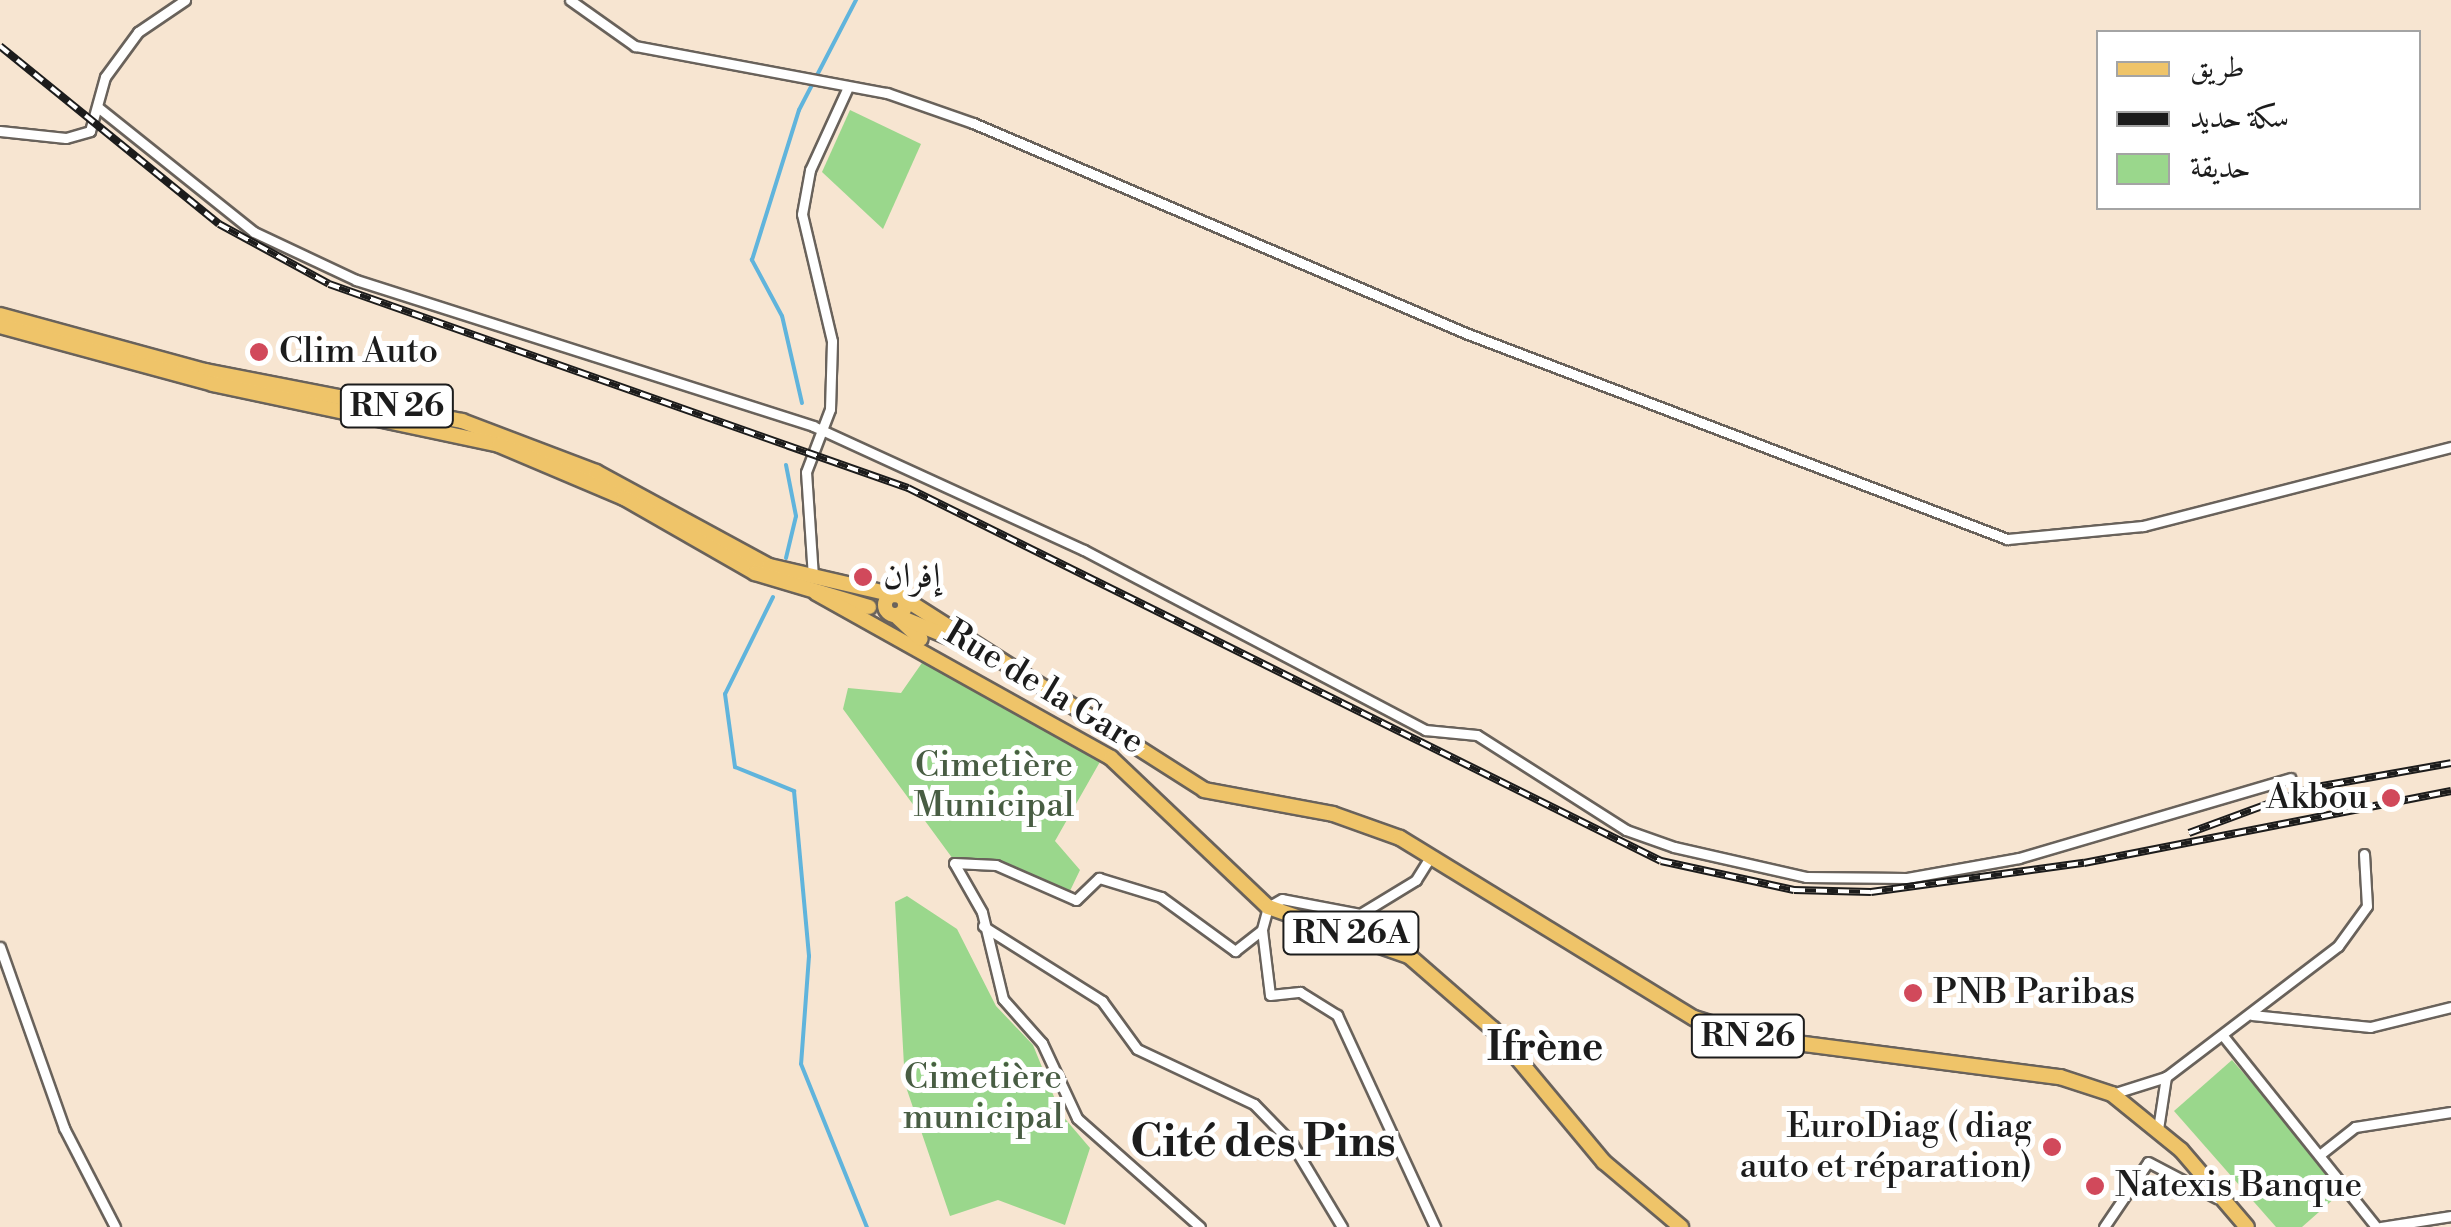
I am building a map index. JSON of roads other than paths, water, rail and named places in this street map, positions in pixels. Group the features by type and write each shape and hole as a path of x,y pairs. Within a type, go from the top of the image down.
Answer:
{"main road":[{"name":"RN 26","path":"0,314 206,371 479,426 596,472 768,572"},
{"name":"RN 26","path":"0,326 213,384 499,444 624,498 768,572 817,585 898,595 1204,790 1368,824 1660,1001 1725,1030 2060,1077 2112,1094 2158,1129 2247,1227"},
{"path":"817,585 869,613 892,614 1002,660"},
{"path":"898,595 892,614 902,637"},
{"name":"Rue de la Gare","path":"869,613 902,637 988,684 1160,797 1268,907 1409,956 1493,1029 1604,1162 1680,1227"},
{"path":"892,614 988,684"}],"street":[{"path":"0,130 82,136 99,108 105,77 138,32 185,0"},
{"path":"570,0 635,46 846,90 974,122 1468,334 2008,539 2143,526 2451,447"},
{"path":"817,585 806,472 823,431 832,341 802,214 810,170 846,90"},
{"path":"99,108 254,232 356,280 823,431 1084,550 1425,730 1477,735 1626,830 1769,872 1871,880 1974,867 2290,778"},
{"path":"2112,1094 2166,1077 2224,1037 2359,925 2364,854"},
{"path":"1430,859 1416,880 1360,914 1296,898 1268,907 1262,930 1270,995 1300,992 1337,1015 1435,1227"},
{"path":"1200,1227 1077,1118 1042,1043 1003,999 983,926 954,863 996,865 1076,900 1099,878 1161,897 1235,951 1262,930"},
{"path":"983,926 1102,1000 1136,1049 1254,1104 1291,1142 1342,1227"},
{"path":"0,947 64,1128 115,1227"},
{"path":"2252,1014 2370,1027 2451,1007"},
{"path":"2224,1037 2378,1227 2451,1216"},
{"path":"2158,1129 2166,1077"},
{"path":"2322,1154 2355,1126 2451,1112"},
{"path":"2104,1227 2148,1162 2226,1202"}],"waterway":[{"path":"802,403 782,316 752,260 799,110 856,0"},
{"path":"786,465 796,516 786,558"},
{"path":"773,597 725,694 735,767 794,791 809,956 801,1064 867,1227"}],"railway":[{"path":"0,46 219,224 329,284 908,488 1661,861 1794,890 1871,892 2084,863 2451,791"},
{"path":"2189,833 2311,788 2451,763"}],"place":[{"name":"Clim Auto","path":"259,352"},
{"name":"إفران","path":"863,577"},
{"name":"Akbou","path":"2391,798"},
{"name":"PNB Paribas","path":"1913,993"},
{"name":"EuroDiag ( diag auto et réparation)","path":"2052,1147"},
{"name":"Natexis Banque","path":"2095,1186"}],"district":[{"name":"Ifrène","path":"1545,1048"},
{"name":"Cité des Pins","path":"1263,1143"}],"park label":[{"name":"Cimetière Municipal","path":"994,786"},
{"name":"Cimetière municipal","path":"983,1098"}]}
